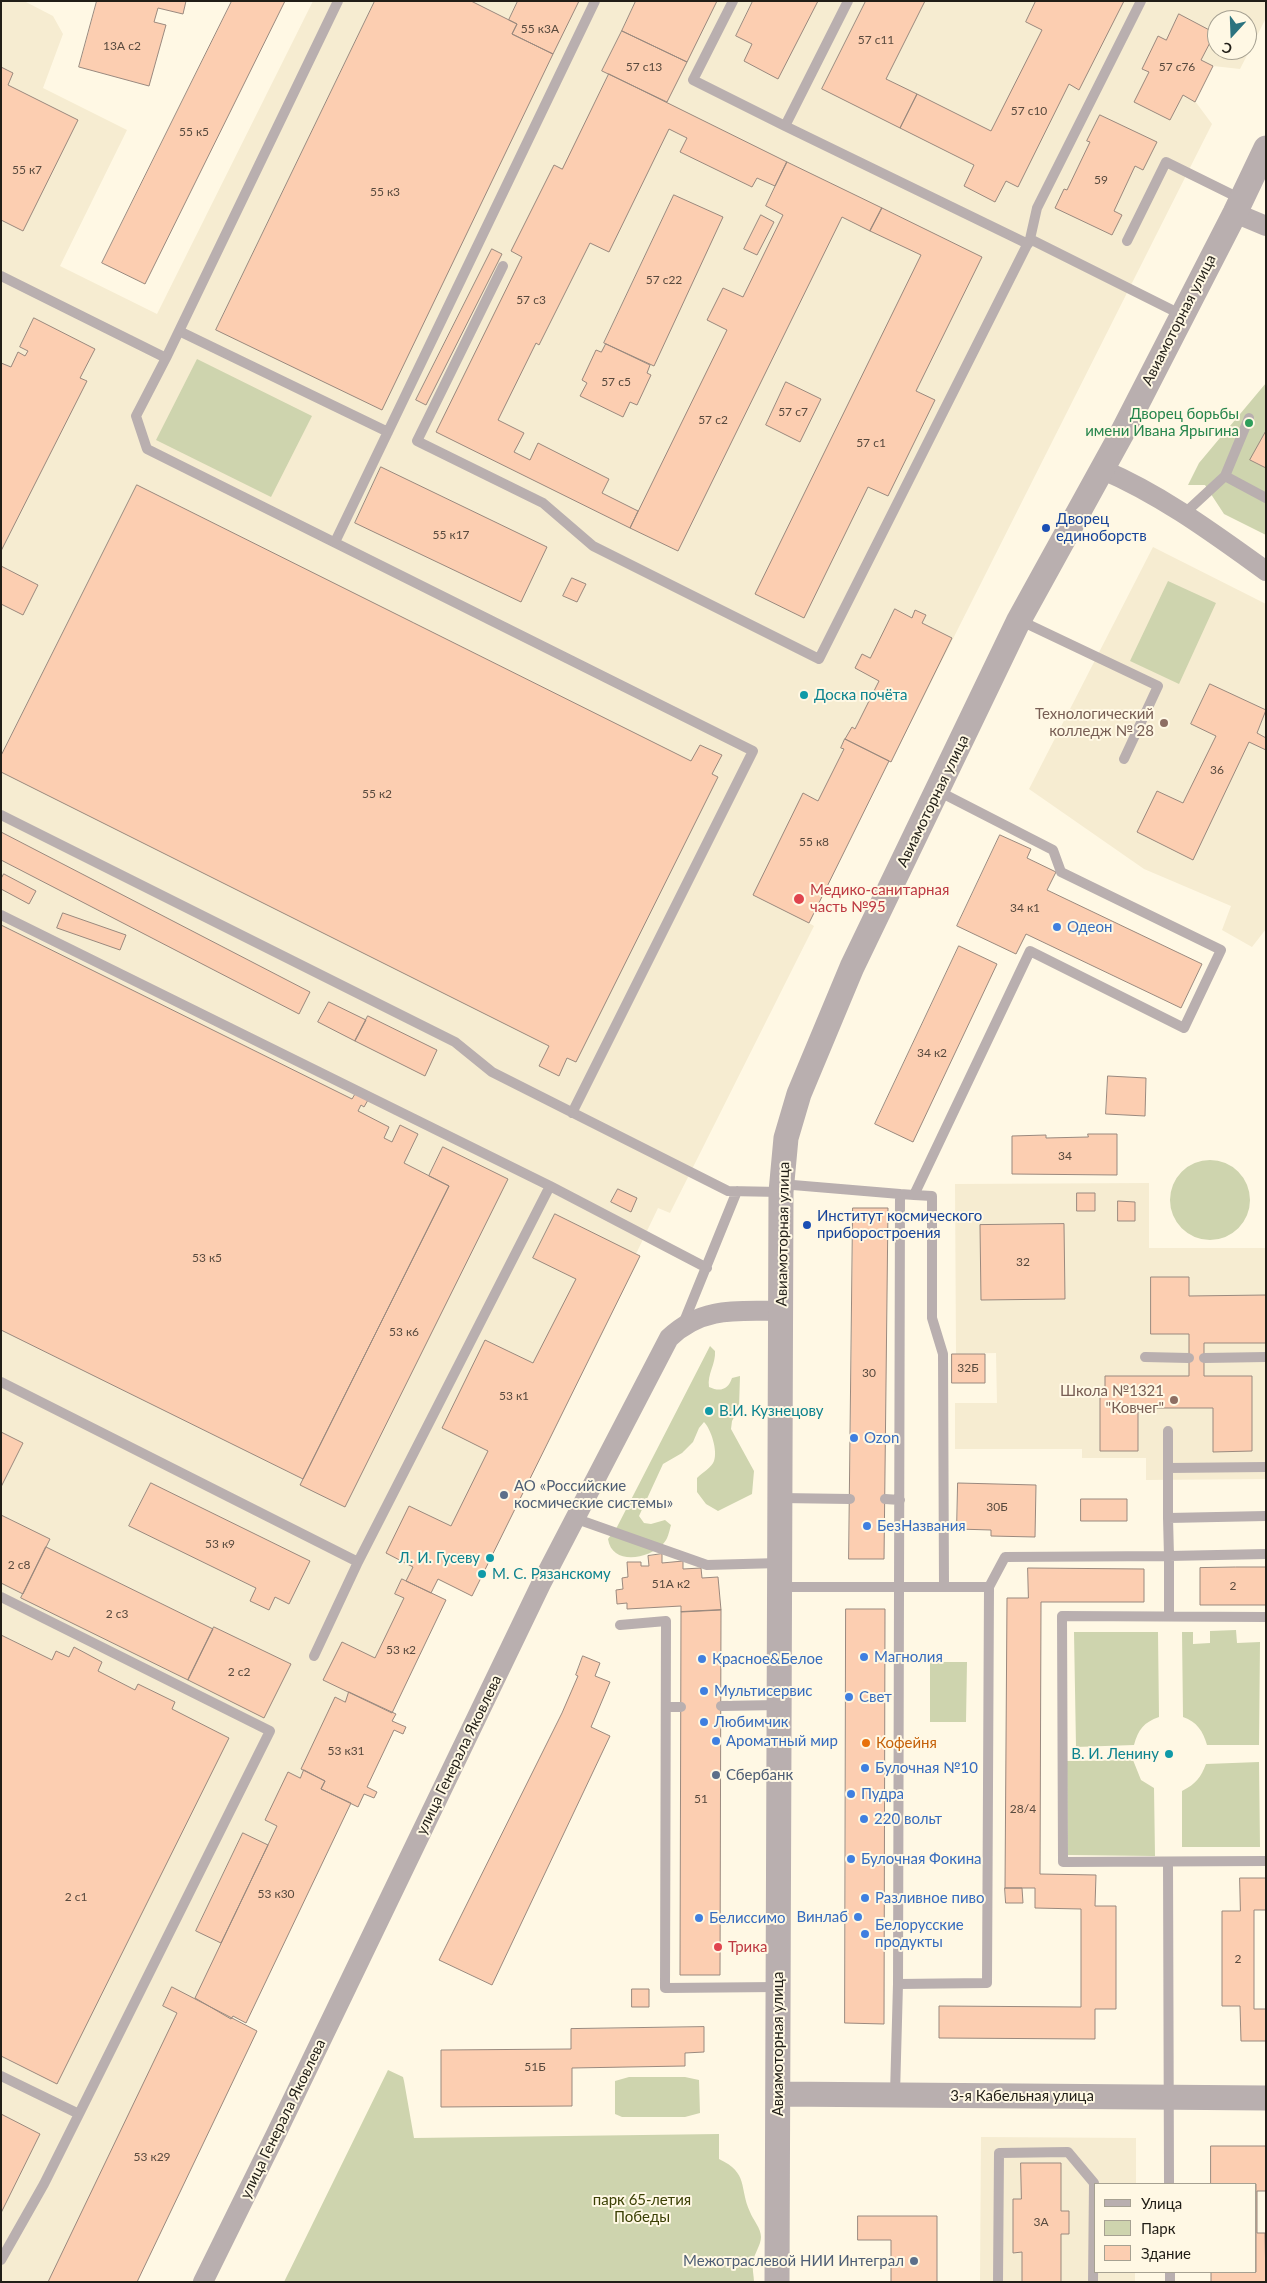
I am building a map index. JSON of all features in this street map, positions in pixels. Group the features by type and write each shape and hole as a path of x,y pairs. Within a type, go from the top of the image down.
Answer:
{"street":[{"name":"Авиамоторная улица","path":"777,2282 781,1188 786,1138 799,1094 852,966 1019,620 1182,315 1266,148"},
{"path":"1238,206 1266,226"},
{"path":"1101,469 1132,482 1186,513 1266,571"},
{"name":"улица Генерала Яковлева","path":"202,2282 574,1518 669,1338 682,1325 712,1314 745,1311 781,1312"},
{"name":"3-я Кабельная улица","path":"779,2094 1266,2098"}],"lane":[{"path":"338,1 166,358 136,416 147,448 753,751 572,1113"},
{"path":"335,542 595,1"},
{"path":"733,1 693,80 785,126 1182,315"},
{"path":"785,126 848,1"},
{"path":"503,266 417,441 544,503 593,546 819,659 1029,242 1037,208 1141,1"},
{"path":"1127,240 1166,162 1238,206"},
{"path":"1,276 166,358"},
{"path":"179,331 388,432"},
{"path":"1186,513 1225,476 1249,418"},
{"path":"1225,476 1266,498"},
{"path":"1019,620 1158,686 1124,759"},
{"path":"914,1195 1030,951 1184,1028 1221,950 1061,872 1053,850 938,790"},
{"path":"1,815 455,1042 492,1072 728,1190 781,1188 932,1196 932,1318 943,1354 944,1586"},
{"path":"1,915 550,1186 707,1268"},
{"path":"314,1656 358,1562 550,1186"},
{"path":"682,1325 737,1191"},
{"path":"895,2096 898,1984 900,1194"},
{"path":"1145,1357 1190,1358"},
{"path":"1204,1358 1266,1358"},
{"path":"1,1382 358,1562"},
{"path":"1168,1431 1169,1616"},
{"path":"1168,1468 1266,1467"},
{"path":"780,1498 850,1499"},
{"path":"885,1499 900,1500"},
{"path":"1168,1518 1266,1516"},
{"path":"574,1518 707,1565 780,1575 899,1586 989,1587"},
{"path":"898,1984 987,1983 989,1587 1006,1556 1266,1554"},
{"path":"1,1597 270,1731 44,2184 1,2260"},
{"path":"1266,1617 1062,1616 1063,1862 1266,1862"},
{"path":"620,1625 666,1621 665,1988 778,1987"},
{"path":"721,1706 780,1705"},
{"path":"667,1707 681,1707"},
{"path":"1168,1862 1170,2183"},
{"path":"1,2076 79,2114"},
{"path":"998,2282 998,2153 1068,2152 1094,2182 1093,2282"}],"shaded area":[{"path":"1,1 24,1 53,16 63,34 43,88 127,130 60,266 157,314 313,1 1266,1 1266,18 1257,36 1257,10 1207,10 1207,60 1245,60 1240,69 1213,66 1195,101 1212,124 891,762 889,761 809,923 814,926 670,1213 658,1208 636,1254 640,1256 472,1596 438,1580 431,1593 446,1600 392,1712 396,1714 393,1721 406,1727 403,1734 394,1730 367,1787 377,1792 374,1798 365,1794 358,1807 350,1803 246,2023 233,2017 231,2019 257,2031 137,2282 1,2282"},
{"name":"Технологический колледж № 28","path":"1153,547 1266,604 1266,929 1252,947 1222,930 1231,906 1144,869 1029,789"},
{"path":"1149,1183 1149,1248 1266,1248 1266,1479 1146,1480 1146,1458 1082,1458 1082,1449 955,1449 955,1403 997,1403 996,1353 956,1354 955,1184"},
{"path":"981,2137 1136,2138 1136,2183 1094,2183 1094,2273 1135,2273 1135,2282 980,2282"}],"green space":[{"path":"197,359 312,416 271,497 156,440"},
{"name":"Дворец борьбы имени Ивана Ярыгина","path":"1266,383 1266,535 1224,514 1205,485 1188,485 1199,463"},
{"path":"1168,581 1216,603 1179,684 1130,661"},
{"path":"1210,1160 1225,1163 1238,1172 1247,1185 1250,1200 1247,1215 1238,1228 1225,1237 1210,1240 1195,1237 1182,1228 1173,1215 1170,1200 1173,1185 1182,1172 1195,1163"},
{"path":"710,1346 715,1351 715,1356 709,1378 709,1387 723,1389 732,1378 740,1376 739,1408 732,1421 731,1429 754,1471 752,1494 718,1511 706,1504 697,1492 697,1478 711,1465 715,1457 713,1440 704,1422 693,1442 682,1453 663,1464 639,1516 644,1523 651,1524 665,1520 671,1525 666,1540 657,1549 640,1556 623,1556 616,1553 611,1548 608,1539 617,1527"},
{"path":"1236,1630 1237,1643 1260,1642 1259,1745 1207,1745 1204,1735 1199,1728 1183,1717 1182,1632 1193,1632 1193,1644 1210,1643 1210,1631"},
{"path":"1074,1632 1158,1632 1159,1717 1149,1721 1142,1727 1134,1745 1076,1747"},
{"path":"930,1662 967,1662 966,1722 930,1722"},
{"path":"1133,1760 1141,1780 1154,1788 1155,1856 1068,1855 1067,1761"},
{"path":"1259,1762 1260,1847 1182,1847 1182,1791 1197,1780 1206,1764"},
{"name":"парк 65-летия Победы","path":"388,2070 403,2077 414,2138 719,2134 719,2159 728,2164 739,2176 751,2215 761,2234 760,2243 753,2262 754,2282 284,2282"},
{"path":"629,2077 685,2077 699,2080 700,2113 685,2117 622,2117 615,2114 615,2081"}],"building":[{"path":"97,1 186,1 183,14 158,8 154,22 166,25 149,86 79,67"},
{"path":"232,1 285,1 145,284 102,263"},
{"path":"375,1 471,1 517,24 512,34 553,54 382,410 216,330"},
{"path":"518,1 579,1 553,54 512,34 517,24 509,20"},
{"path":"636,1 717,1 687,62 622,31"},
{"path":"753,1 818,1 778,79 744,61 752,44 736,36"},
{"path":"866,1 925,1 886,79 917,94 900,128 822,89"},
{"path":"1036,1 1124,1 1079,90 1069,84 1018,187 1006,181 995,202 964,186 974,165 900,128 917,94 991,131 1042,30 1026,22"},
{"path":"1179,14 1207,29 1207,48 1201,60 1213,66 1195,102 1183,95 1170,120 1134,102 1149,72 1142,69 1158,36 1166,40"},
{"path":"622,31 687,62 667,102 602,71"},
{"path":"1,67 13,73 8,85 78,120 23,231 1,220"},
{"path":"609,74 787,162 775,186 757,178 752,187 680,152 687,138 669,129 609,252 590,243 539,345 536,343 498,420 524,433 514,452 530,460 538,443 609,479 602,493 638,511 630,528 436,432 522,257 511,251 554,165 562,169"},
{"path":"1100,115 1157,142 1143,170 1135,166 1114,211 1122,215 1112,235 1055,208 1064,189 1067,190 1090,142 1087,141"},
{"path":"787,162 882,208 870,231 842,217 678,551 630,528 727,330 707,320 723,288 743,297 783,215 766,206"},
{"path":"674,195 723,217 654,366 604,343"},
{"path":"882,208 982,257 916,391 935,400 888,496 868,487 804,618 755,594 921,255 870,231"},
{"path":"761,215 774,222 757,255 744,249"},
{"path":"492,249 502,254 426,405 416,400"},
{"path":"34,318 95,349 80,378 87,381 1,551 1,363 11,367 18,352 25,356 28,351 20,347"},
{"path":"606,344 650,365 647,373 651,375 637,405 630,402 623,417 580,396 587,383 582,380 596,350 601,352"},
{"path":"786,382 821,399 800,442 766,425"},
{"path":"1266,431 1266,468 1250,460"},
{"path":"381,467 547,547 521,602 355,523"},
{"path":"137,485 691,761 700,745 722,755 712,774 718,777 576,1062 567,1058 559,1076 539,1066 549,1046 1,772 1,756"},
{"path":"1,566 38,585 23,615 1,604"},
{"path":"572,578 586,584 577,602 563,596"},
{"path":"895,609 912,618 915,610 926,615 922,623 952,638 891,762 845,739 852,727 855,729 879,681 855,668 862,654 870,658"},
{"path":"1210,684 1266,710 1257,733 1266,738 1266,750 1249,742 1193,860 1137,832 1157,791 1183,803 1216,736 1191,724"},
{"path":"845,739 889,761 809,923 753,895 803,793 818,801 844,749 841,748"},
{"path":"1,832 310,992 299,1014 1,860"},
{"path":"1000,835 1031,849 1027,858 1056,872 1047,890 1202,964 1181,1008 1026,934 1016,954 957,926"},
{"path":"4,874 36,891 29,904 1,889 1,879"},
{"path":"63,913 126,935 120,950 57,928"},
{"path":"1,925 352,1099 355,1094 368,1100 364,1107 361,1105 358,1111 389,1127 384,1138 392,1142 400,1125 418,1134 404,1163 449,1186 303,1479 1,1330"},
{"path":"959,946 997,964 913,1142 875,1124"},
{"path":"329,1002 366,1020 355,1041 318,1022"},
{"path":"368,1016 437,1050 425,1076 355,1041"},
{"path":"1108,1076 1146,1078 1145,1116 1106,1114"},
{"path":"1088,1134 1117,1134 1117,1175 1012,1174 1012,1136 1046,1135 1046,1138 1088,1137"},
{"path":"443,1147 508,1179 345,1507 300,1485 449,1186 429,1176"},
{"path":"618,1189 637,1198 631,1212 611,1202"},
{"path":"1077,1193 1095,1193 1095,1211 1077,1211"},
{"path":"1118,1201 1135,1202 1135,1221 1118,1221"},
{"path":"853,1208 888,1208 884,1559 849,1559"},
{"path":"555,1214 640,1256 472,1596 438,1579 431,1593 406,1581 413,1567 386,1553 409,1506 451,1526 488,1451 442,1428 485,1340 533,1363 576,1279 533,1258"},
{"path":"1064,1224 1065,1299 981,1300 980,1225"},
{"path":"1151,1277 1189,1277 1189,1296 1266,1295 1266,1343 1204,1343 1204,1376 1252,1376 1252,1451 1213,1452 1213,1408 1138,1408 1138,1451 1100,1451 1100,1389 1105,1389 1105,1376 1189,1376 1189,1334 1151,1334"},
{"path":"952,1354 985,1354 985,1383 952,1383"},
{"path":"1,1432 23,1443 1,1487"},
{"path":"151,1483 310,1561 289,1604 275,1597 269,1610 250,1601 256,1588 129,1526"},
{"path":"958,1483 1036,1485 1035,1537 991,1536 991,1530 957,1529"},
{"path":"1081,1499 1127,1499 1127,1521 1081,1521"},
{"path":"1,1515 50,1539 23,1594 1,1583"},
{"path":"46,1547 213,1629 188,1680 21,1598"},
{"path":"662,1554 662,1563 683,1561 683,1569 701,1568 702,1578 718,1577 721,1610 681,1612 681,1606 627,1609 627,1603 617,1604 616,1590 623,1589 622,1578 628,1577 627,1562 641,1562 641,1566 649,1566 648,1556"},
{"path":"1266,1567 1266,1605 1200,1605 1200,1568"},
{"path":"1028,1568 1144,1569 1144,1602 1041,1602 1040,1874 1096,1875 1095,1906 1116,1906 1116,2009 1095,2009 1095,2039 939,2038 939,2006 1081,2007 1081,1909 1035,1908 1035,1888 1005,1888 1007,1598 1028,1598"},
{"path":"402,1579 446,1600 392,1713 323,1680 342,1642 375,1658 404,1598 395,1594"},
{"path":"846,1609 885,1609 884,2024 845,2023"},
{"path":"721,1610 720,1975 680,1975 681,1612"},
{"path":"214,1627 291,1664 264,1718 188,1680"},
{"path":"1,1635 52,1660 56,1651 69,1657 74,1647 102,1662 98,1671 135,1690 138,1684 175,1702 172,1709 229,1738 57,2084 1,2056"},
{"path":"583,1656 600,1663 595,1676 610,1682 591,1727 610,1736 492,1985 439,1960 562,1713 578,1676 576,1675"},
{"path":"349,1692 396,1714 392,1721 406,1727 403,1734 394,1730 367,1787 377,1792 374,1798 364,1794 358,1807 321,1789 325,1781 301,1769 335,1697 345,1702"},
{"path":"304,1770 325,1781 321,1789 351,1803 246,2023 233,2016 231,2019 195,1998 277,1826 265,1820 288,1772 300,1778"},
{"path":"243,1833 268,1845 221,1943 196,1931"},
{"path":"1240,1878 1266,1878 1266,1910 1254,1910 1254,2009 1266,2009 1266,2041 1241,2041 1240,2006 1222,2006 1222,1911 1240,1911"},
{"path":"1005,1888 1022,1888 1023,1903 1006,1903"},
{"path":"172,1987 257,2031 137,2282 48,2282 177,2013 163,2006"},
{"path":"632,1989 649,1989 649,2007 632,2007"},
{"path":"704,2027 704,2052 685,2053 685,2066 572,2068 572,2106 441,2107 441,2050 571,2049 571,2029"},
{"path":"1,2114 40,2134 1,2213"},
{"path":"1211,2146 1266,2146 1266,2191 1257,2191 1257,2183 1211,2183"},
{"path":"1021,2163 1061,2163 1061,2211 1069,2211 1069,2234 1061,2234 1061,2282 1022,2282 1022,2252 1013,2253 1013,2199 1021,2199"},
{"name":"Межотраслевой НИИ Интеграл","path":"858,2216 937,2216 937,2282 891,2282 891,2240 858,2240"},
{"path":"1257,2233 1265,2233 1266,2282 1211,2282 1211,2273 1257,2273"}],"place":[{"name":"Дворец борьбы имени Ивана Ярыгина","path":"1249,423"},
{"name":"Дворец единоборств","path":"1046,528"},
{"name":"Доска почёта","path":"804,695"},
{"name":"Технологический колледж № 28","path":"1164,723"},
{"name":"Медико-санитарная часть №95","path":"799,899"},
{"name":"Одеон","path":"1057,927"},
{"name":"Институт космического приборостроения","path":"807,1225"},
{"name":"Школа №1321 \"Ковчег\"","path":"1174,1400"},
{"name":"В.И. Кузнецову","path":"709,1411"},
{"name":"Ozon","path":"854,1438"},
{"name":"АО «Российские космические системы»","path":"504,1495"},
{"name":"БезНазвания","path":"867,1526"},
{"name":"Л. И. Гусеву","path":"490,1558"},
{"name":"М. С. Рязанскому","path":"482,1574"},
{"name":"Магнолия","path":"864,1657"},
{"name":"Красное&Белое","path":"702,1659"},
{"name":"Мультисервис","path":"704,1691"},
{"name":"Свет","path":"849,1697"},
{"name":"Любимчик","path":"704,1722"},
{"name":"Ароматный мир","path":"716,1741"},
{"name":"Кофейня","path":"866,1743"},
{"name":"В. И. Ленину","path":"1169,1754"},
{"name":"Булочная №10","path":"865,1768"},
{"name":"Сбербанк","path":"716,1775"},
{"name":"Пудра","path":"851,1794"},
{"name":"220 вольт","path":"864,1819"},
{"name":"Булочная Фокина","path":"851,1859"},
{"name":"Разливное пиво","path":"865,1898"},
{"name":"Винлаб","path":"858,1917"},
{"name":"Белиссимо","path":"699,1918"},
{"name":"Белорусские продукты","path":"865,1934"},
{"name":"Трика","path":"718,1947"},
{"name":"Межотраслевой НИИ Интеграл","path":"914,2261"}]}
